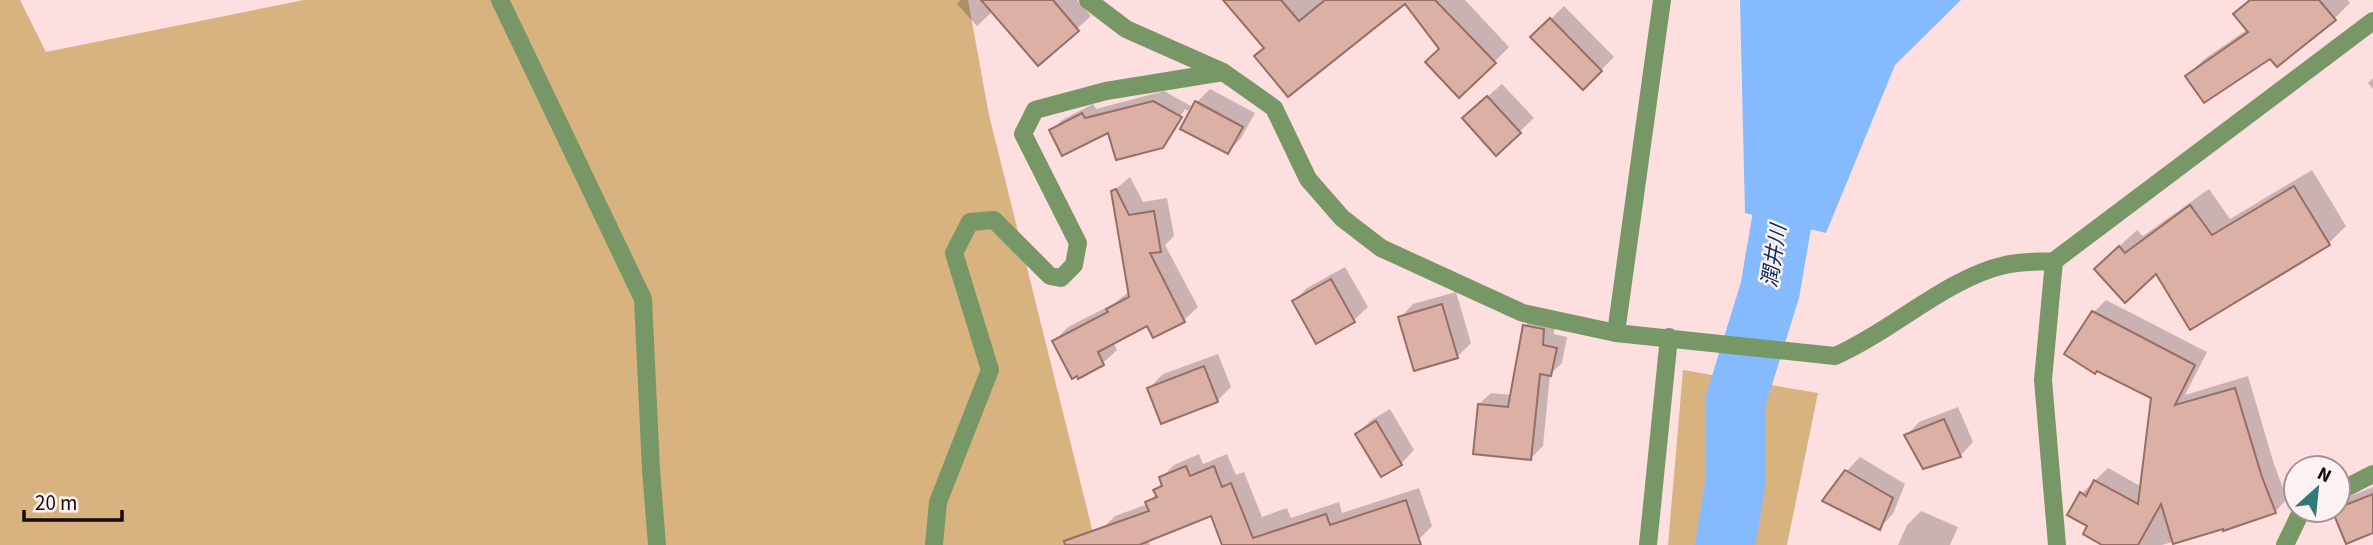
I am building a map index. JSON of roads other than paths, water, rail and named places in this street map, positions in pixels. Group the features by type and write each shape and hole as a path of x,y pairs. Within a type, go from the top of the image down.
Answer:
{"street":[{"path":"500,0 643,299 657,545"},
{"path":"1088,0 1126,29 1223,72 1274,108 1308,179 1342,218 1381,248 1523,313 1616,333 1835,356 1864,344 1966,278 2007,264 2054,261 2373,22"},
{"path":"1616,333 1662,0"},
{"path":"934,545 938,502 990,370 954,253 970,222 994,220 1050,276 1061,278 1074,265 1078,243 1023,134 1035,110 1107,91 1223,72"},
{"path":"2054,261 2043,380 2057,545"},
{"path":"1648,545 1669,337"},
{"path":"2352,485 2373,474"},
{"path":"2286,545 2296,524"}],"water":[{"path":"1740,0 1961,0 1895,65 1826,233 1745,213"}],"waterway":[{"name":"潤井川","path":"1725,545 1735,486 1735,403 1770,290 1784,208 1790,141"}]}
